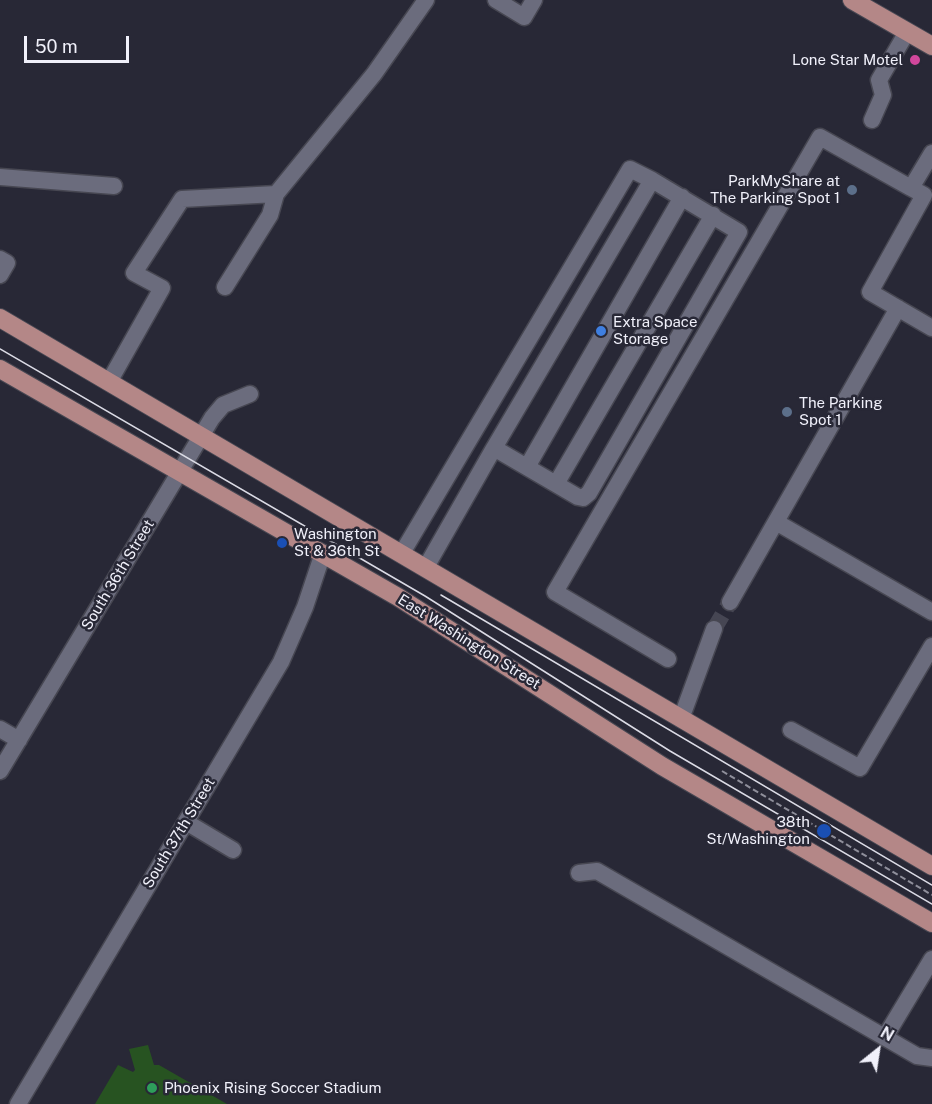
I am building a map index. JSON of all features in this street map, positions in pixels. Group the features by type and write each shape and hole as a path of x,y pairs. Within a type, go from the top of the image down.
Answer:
{"main road":[{"path":"852,0 907,32 931,43"},
{"path":"0,318 932,866"},
{"name":"East Washington Street","path":"0,369 322,553 478,646 662,766 932,924"}],"street":[{"path":"225,287 270,215 276,194 374,74 426,0"},
{"path":"496,0 524,17 534,0"},
{"path":"872,120 884,95 879,80 907,32"},
{"path":"668,659 555,592 820,137 924,195 870,292 932,328"},
{"path":"911,188 932,153"},
{"path":"402,553 627,172 635,170 739,232 595,483 583,498 494,448"},
{"path":"0,177 114,186"},
{"path":"426,567 652,180"},
{"path":"109,382 162,288 134,273 182,199 276,194"},
{"path":"527,467 682,197"},
{"path":"556,484 713,215"},
{"path":"0,259 7,263 0,275"},
{"path":"730,602 898,308"},
{"name":"South 36th Street","path":"0,771 202,435 223,405 250,394"},
{"path":"776,522 932,612"},
{"name":"South 37th Street","path":"18,1104 290,645 322,553"},
{"path":"681,719 714,629"},
{"path":"791,730 860,768 932,646"},
{"path":"0,729 19,740"},
{"path":"186,822 233,850"},
{"path":"579,873 597,871 917,1056 932,1058"},
{"path":"885,1037 932,959"}],"path":[{"path":"722,771 932,895"}],"green space":[{"name":"Phoenix Rising Soccer Stadium","path":"148,1045 154,1065 159,1065 227,1104 95,1104 118,1065 133,1072 135,1070 129,1049"}],"tunnel":[{"path":"714,629 730,602"}],"tram line":[{"path":"0,349 425,596 670,751 932,904"},
{"path":"441,595 932,885"}],"place":[{"name":"Lone Star Motel","path":"915,60"},
{"name":"ParkMyShare at The Parking Spot 1","path":"852,190"},
{"name":"Extra Space Storage","path":"601,331"},
{"name":"The Parking Spot 1","path":"787,412"},
{"name":"Washington St & 36th St","path":"282,543"},
{"name":"38th St/Washington","path":"824,831"},
{"name":"Phoenix Rising Soccer Stadium","path":"152,1088"}]}
